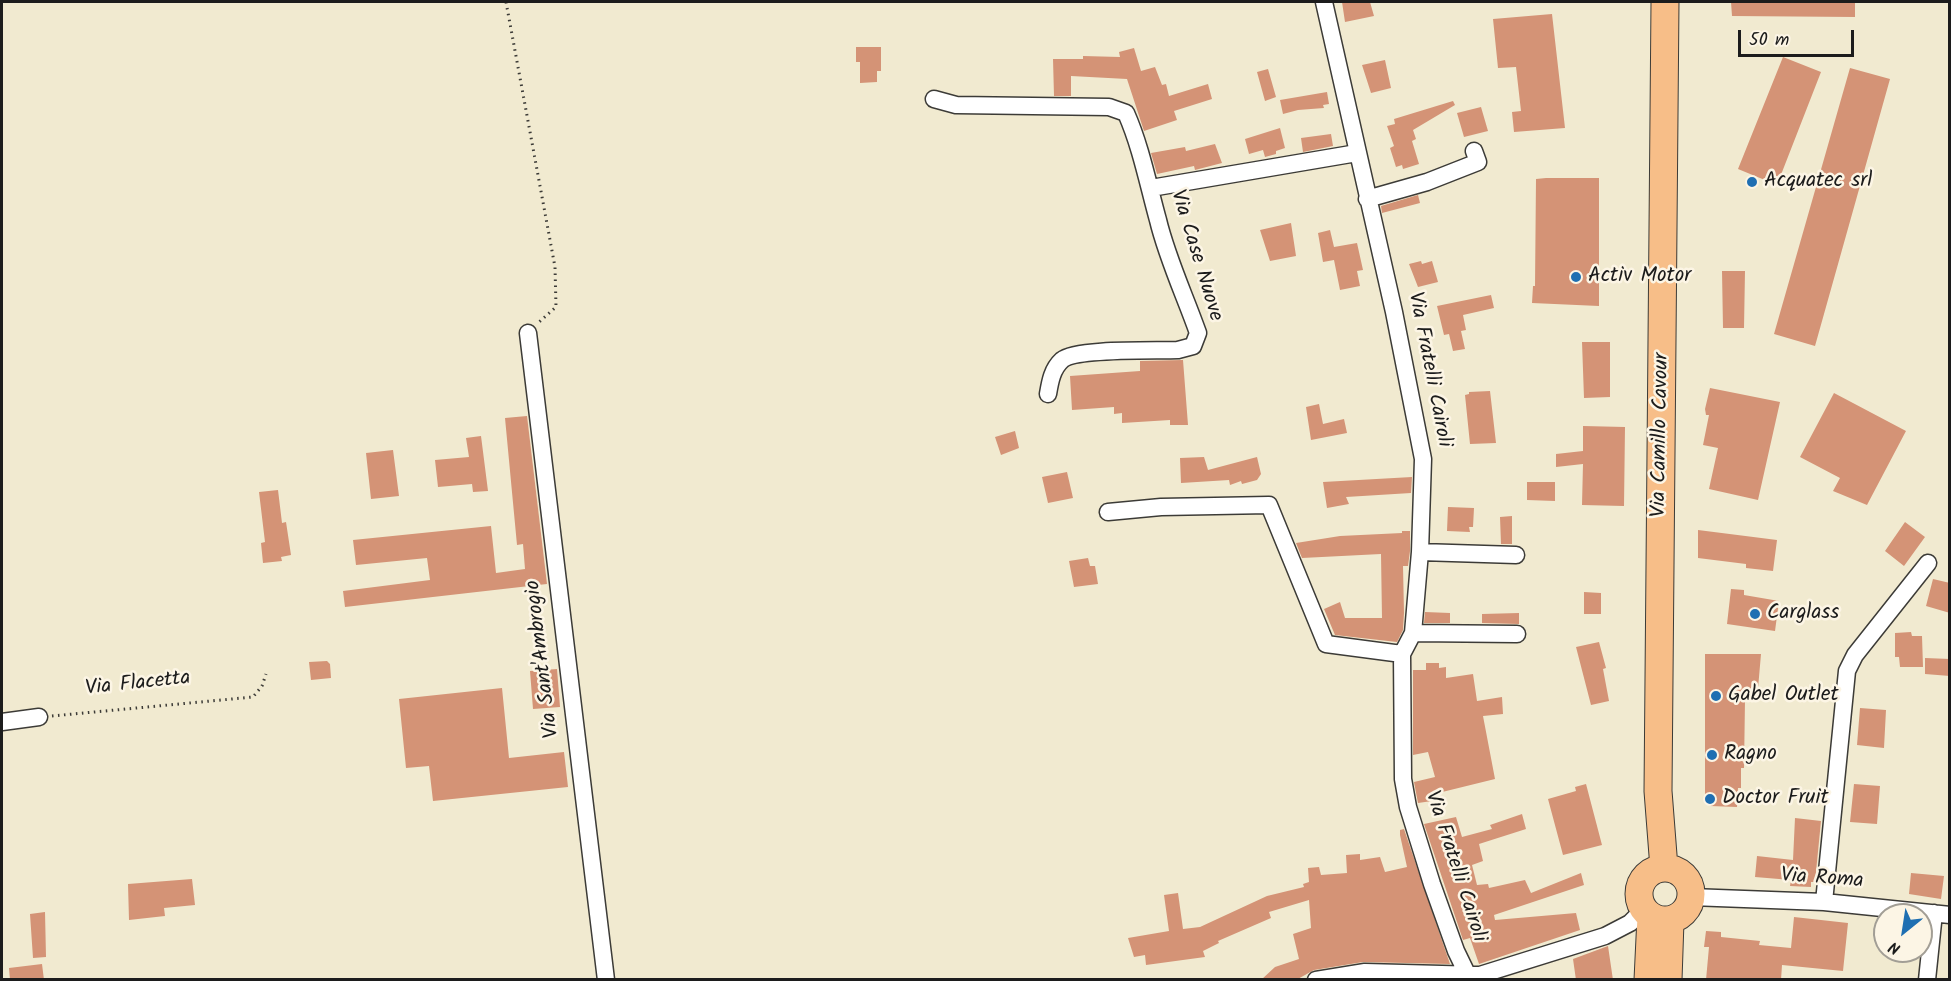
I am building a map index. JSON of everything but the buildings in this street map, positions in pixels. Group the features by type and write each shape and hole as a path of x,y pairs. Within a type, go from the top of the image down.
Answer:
{"main road":[{"name":"Via Camillo Cavour","path":"1664,868 1659,779 1665,2"},
{"path":"1655,916 1684,912 1691,897 1687,880 1681,873 1664,868 1656,869 1643,879 1638,894 1655,916 1668,980"},
{"path":"1648,980 1655,916"}],"street":[{"name":"Via Fratelli Cairoli","path":"1324,2 1423,459 1420,552 1413,633 1402,654 1403,765 1408,807 1456,951 1470,978"},
{"name":"Via Case Nuove","path":"934,99 956,105 1109,107 1126,113 1151,188 1158,221 1198,333 1193,346 1178,350 1081,353 1063,359 1053,372 1048,394"},
{"path":"1367,199 1427,182 1478,162 1473,151"},
{"name":"Via Case Nuove","path":"1151,188 1357,153"},
{"name":"Via Sant'Ambrogio","path":"528,333 606,980"},
{"path":"1108,512 1161,507 1269,505 1326,644 1402,654"},
{"path":"1420,552 1515,555"},
{"path":"1824,902 1847,671 1855,655 1928,563"},
{"path":"1413,633 1517,634"},
{"path":"2,722 39,717"},
{"name":"Via Roma","path":"1691,897 1824,902 1942,914"},
{"path":"1927,980 1942,914"},
{"path":"1316,980 1365,972 1470,978 1605,936 1630,923 1655,916"}],"path":[{"path":"506,2 555,267 556,308 528,333"},
{"name":"Via Flacetta","path":"39,717 253,697 262,687 266,674"}],"place":[{"name":"Acquatec srl","path":"1752,182"},
{"name":"Activ Motor","path":"1576,277"},
{"name":"Carglass","path":"1755,614"},
{"name":"Gabel Outlet","path":"1716,696"},
{"name":"Ragno","path":"1712,755"},
{"name":"Doctor Fruit","path":"1710,799"}]}
